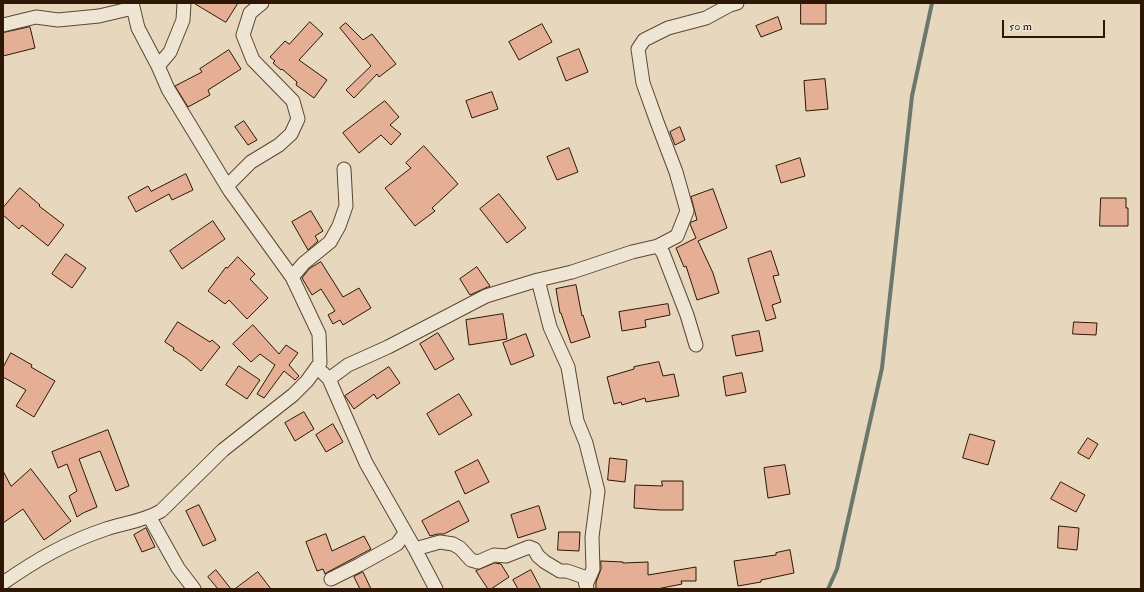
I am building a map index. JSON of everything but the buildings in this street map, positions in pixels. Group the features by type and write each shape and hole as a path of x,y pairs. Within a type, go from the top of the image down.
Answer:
{"street":[{"path":"158,66 170,52 183,20 184,3"},
{"path":"227,186 250,162 279,145 291,134 298,119 293,101 253,60 243,35 250,14 262,3"},
{"path":"329,379 348,365 486,296 658,246 677,236 687,211 676,172 656,122 643,83 638,49 644,40 668,28 706,18 730,5 737,3"},
{"path":"3,25 36,17 58,20 99,16 133,6 138,28 168,89 227,186 292,277 319,334 320,363 324,373 329,379 366,463 436,589"},
{"path":"292,277 304,263 330,242 339,226 346,206 344,169"},
{"path":"658,246 663,253 687,315 696,345"},
{"path":"538,280 550,327 568,367 577,421 586,443 598,491 592,537 594,569 587,587"},
{"path":"3,583 31,563 70,543 106,529 150,518 161,511 222,450 293,395 307,381 320,363"},
{"path":"150,518 178,568 194,589"},
{"path":"331,579 397,544 405,533"},
{"path":"415,549 440,542 452,544 460,548 471,560 478,562 494,555 506,556 529,547 534,549 538,556 545,562 560,571 567,571 584,577 587,587"}],"waterway":[{"path":"828,589 837,569 882,368 912,96 932,3"}]}
